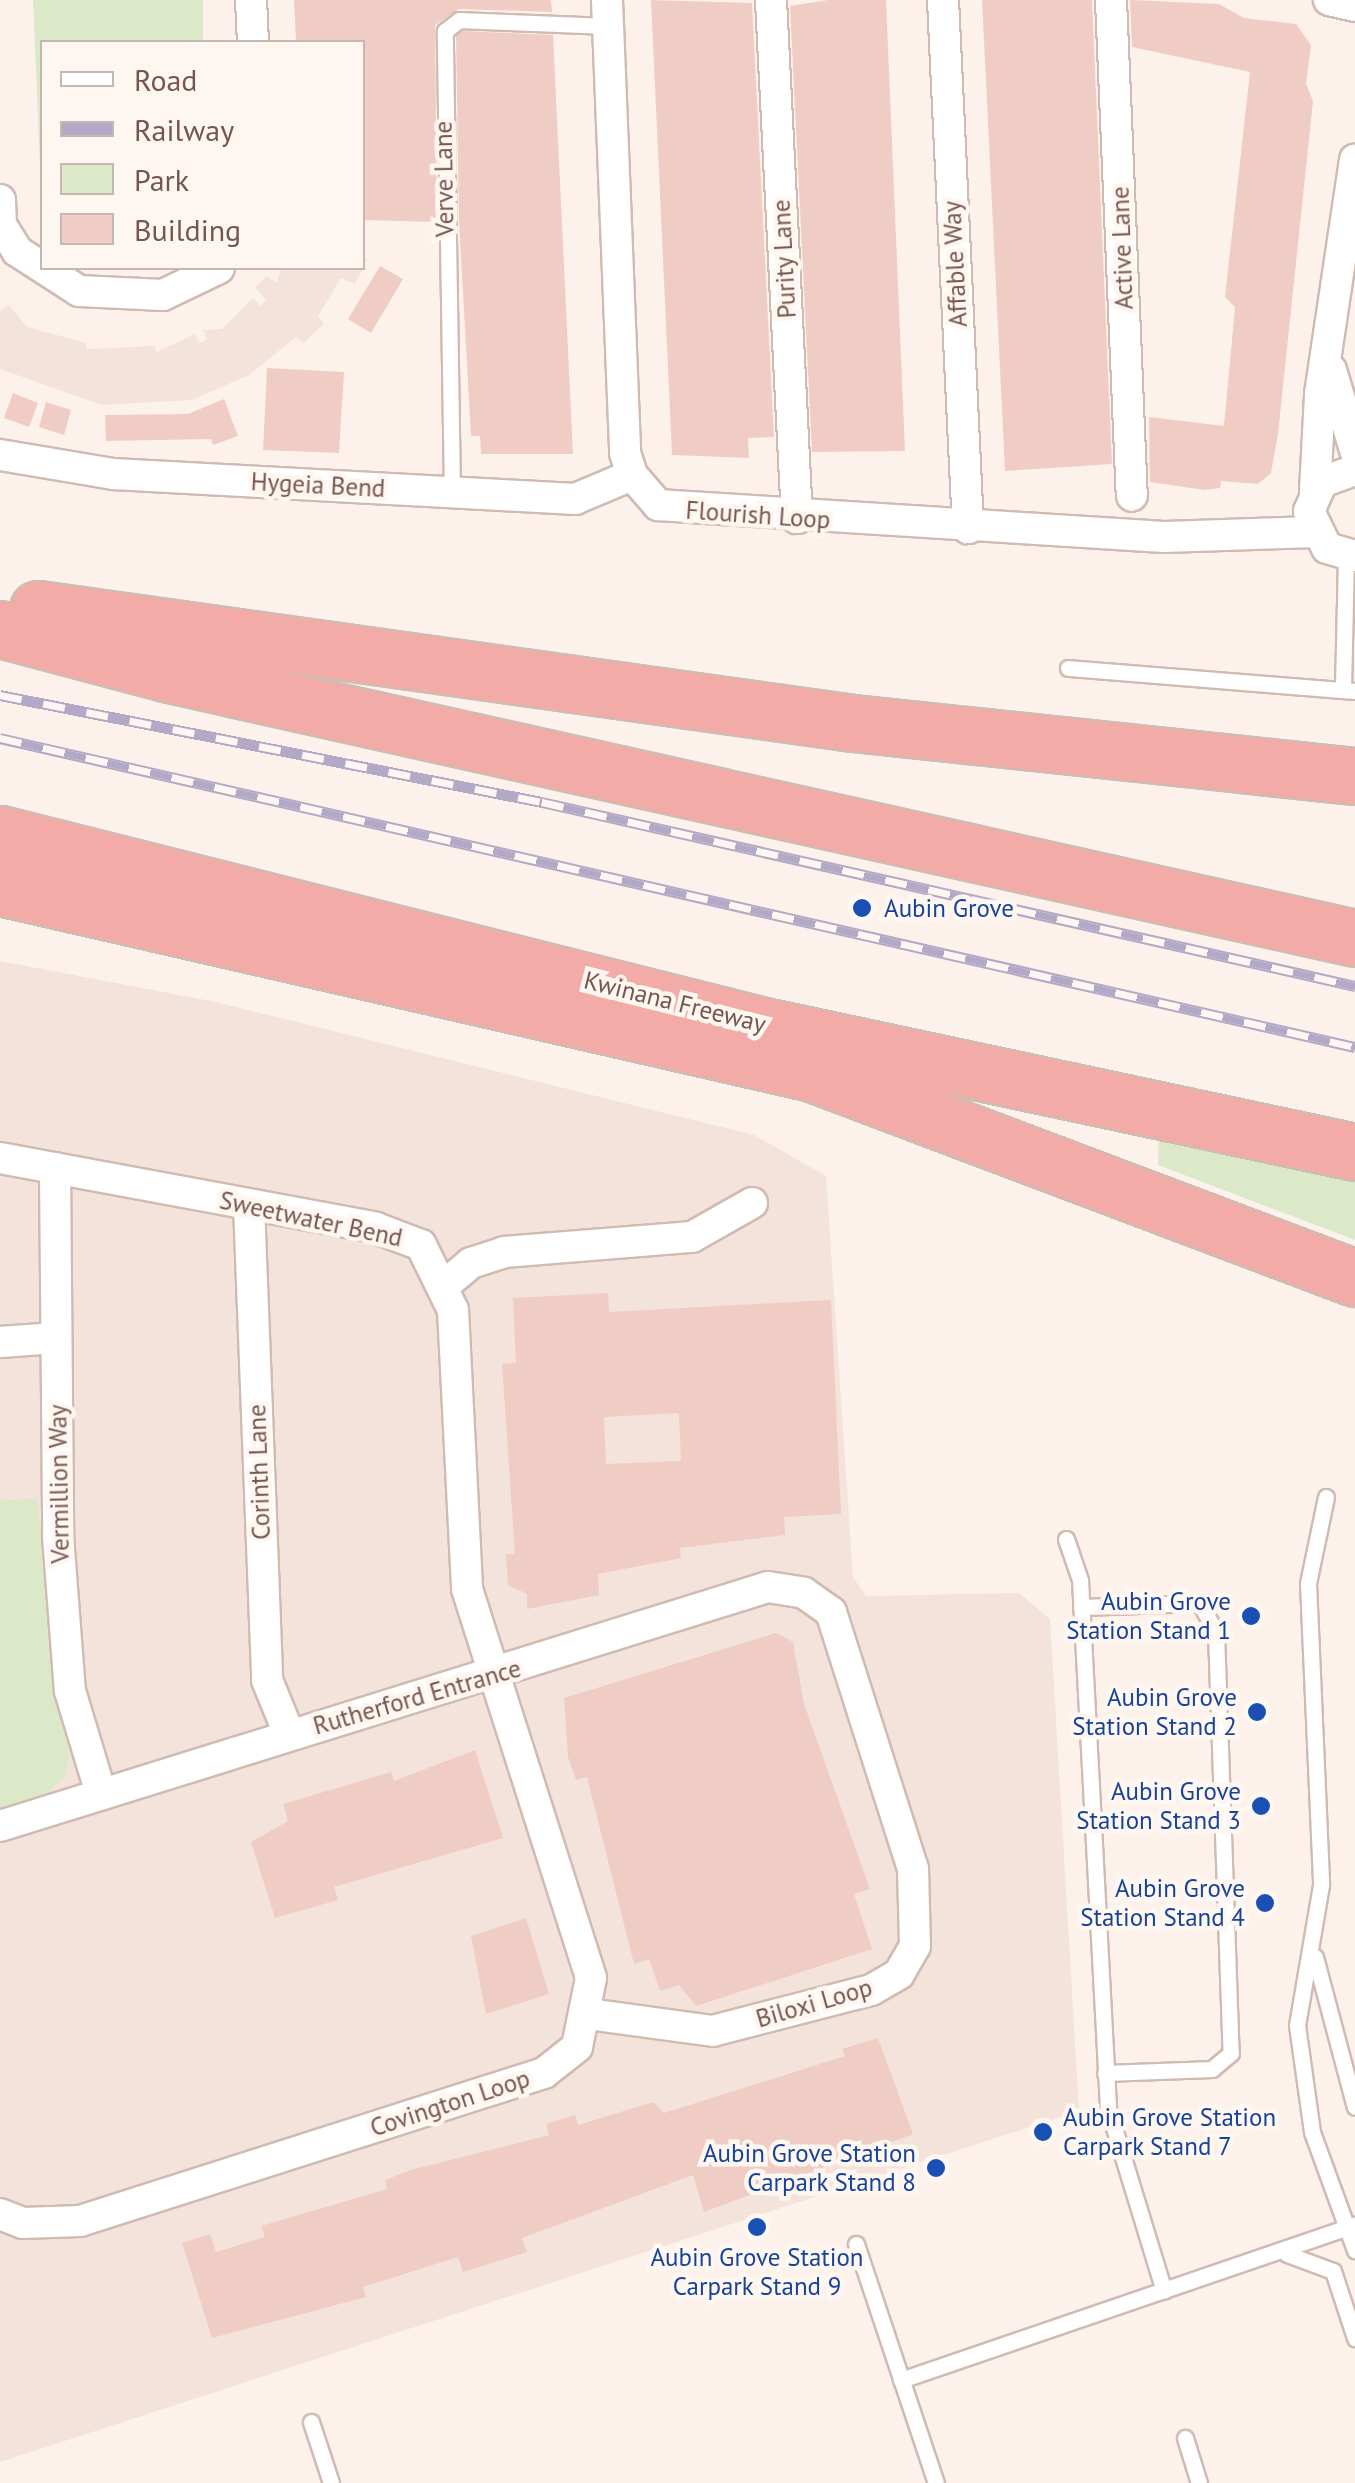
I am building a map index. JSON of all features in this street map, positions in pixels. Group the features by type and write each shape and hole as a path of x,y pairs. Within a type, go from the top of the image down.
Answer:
{"highway":[{"path":"0,604 852,724 1355,776"},
{"path":"0,629 169,674 1355,938"},
{"name":"Kwinana Freeway","path":"0,834 764,1026 1355,1152"},
{"path":"0,887 812,1073 1355,1278"}],"street":[{"path":"251,0 253,40"},
{"name":"Purity Lane","path":"771,0 797,518"},
{"name":"Affable Way","path":"943,0 968,528"},
{"name":"Active Lane","path":"1111,0 1132,496"},
{"path":"1330,0 1355,6"},
{"path":"607,13 632,475"},
{"path":"1350,556 1314,532 1315,491 1355,160"},
{"path":"0,200 2,225 17,251 40,266"},
{"path":"46,270 79,291 162,295 215,270"},
{"path":"1330,362 1355,450"},
{"name":"Hygeia Bend","path":"0,455 113,474 575,500 632,475"},
{"path":"1315,491 1332,474 1355,470"},
{"name":"Flourish Loop","path":"632,475 658,504 680,511 1242,540 1314,532"},
{"name":"Sweetwater Bend","path":"0,1158 250,1204 422,1244 446,1284"},
{"name":"Vermillion Way","path":"55,1168 58,1536 70,1691 101,1794"},
{"path":"589,2014 591,1978 492,1676 459,1523 446,1284 472,1263 504,1252 692,1238 752,1202"},
{"name":"Corinth Lane","path":"250,1204 266,1680 289,1734"},
{"path":"0,1342 56,1338"},
{"name":"Rutherford Entrance","path":"0,1826 768,1587 804,1593 831,1612"},
{"name":"Biloxi Loop","path":"589,2014 712,2031 871,1990 899,1974 915,1946 914,1869 831,1612"},
{"name":"Covington Loop","path":"2,2217 80,2221 544,2072 577,2047 589,2014"}],"lane":[{"name":"Verve Lane","path":"452,493 444,31 459,20 607,13"},
{"path":"1068,668 1349,690 1350,556"},
{"path":"1326,1497 1308,1583 1321,1885 1314,1953 1297,2025 1312,2132 1352,2226 1355,2250"},
{"path":"1066,1539 1081,1608 1105,2074 1120,2157 1164,2291"},
{"path":"1081,1608 1200,1603 1216,1633 1231,2054 1212,2069 1105,2074"},
{"path":"1314,1953 1355,2107"},
{"path":"901,2380 1283,2254 1352,2226"},
{"path":"856,2244 936,2483"},
{"path":"1283,2254 1309,2256 1333,2271 1355,2338"},
{"path":"311,2422 331,2483"},
{"path":"1185,2438 1200,2483"}],"shaded area":[{"path":"280,270 362,270 355,284 341,278 318,316 324,324 303,343 296,337 249,375 192,400 102,405 0,369 0,311 9,305 27,327 86,343 86,349 155,346 156,352 195,334 200,343 207,339 203,330 222,329 253,298 261,306 266,300 255,287 267,276 277,283"},
{"path":"0,961 216,1002 754,1135 826,1176 853,1577 866,1596 1019,1593 1050,1619 1079,2111 0,2462"}],"green space":[{"path":"33,0 203,0 203,40 40,40 40,166"},
{"path":"1159,1133 1355,1180 1355,1240 1158,1165"},
{"path":"37,1498 69,1755 65,1777 46,1794 0,1812 0,1501"}],"building":[{"path":"294,0 551,0 552,12 459,9 435,25 437,222 365,220 365,40 296,40"},
{"path":"651,0 752,3 774,437 748,438 749,458 672,455"},
{"path":"828,0 886,0 905,451 812,452 790,6"},
{"path":"982,0 1092,0 1112,464 1005,471"},
{"path":"1130,0 1219,4 1244,18 1296,24 1311,45 1306,84 1313,101 1278,434 1271,473 1258,484 1221,481 1220,488 1204,490 1150,482 1149,417 1224,426 1235,307 1225,297 1250,72 1132,47"},
{"path":"463,31 553,35 573,454 481,454 480,436 471,436 459,222 456,36"},
{"path":"380,266 403,279 371,333 348,319"},
{"path":"267,368 344,372 339,453 263,450"},
{"path":"13,393 38,403 29,427 4,418"},
{"path":"224,399 238,436 213,445 211,439 106,441 105,415 188,414"},
{"path":"46,402 71,410 64,435 39,427"},
{"path":"608,1293 609,1312 831,1300 841,1514 784,1517 785,1535 680,1548 681,1558 598,1574 599,1595 527,1609 527,1594 508,1585 506,1554 515,1554 502,1364 516,1363 513,1298","holes":["679,1413 681,1461 606,1464 604,1417"]},
{"path":"776,1633 793,1642 804,1704 870,1889 854,1894 872,1949 696,2006 679,1985 660,1991 649,1959 634,1964 587,1777 576,1780 568,1757 564,1698"},
{"path":"475,1750 503,1838 334,1887 338,1900 275,1918 251,1842 288,1821 283,1804 391,1772 394,1781"},
{"path":"526,1918 549,1994 486,2014 471,1936"},
{"path":"878,2038 913,2134 704,2212 693,2175 522,2238 527,2252 463,2272 458,2257 363,2287 366,2297 212,2338 182,2243 210,2234 216,2252 265,2237 261,2226 387,2189 385,2180 411,2170 549,2135 546,2124 575,2115 578,2125 653,2102 664,2113 845,2056 842,2049"}],"railway":[{"path":"0,695 542,802 1355,986"},
{"path":"0,738 1355,1047"}],"place":[{"name":"Aubin Grove","path":"862,908"},
{"name":"Aubin Grove Station Stand 1","path":"1251,1616"},
{"name":"Aubin Grove Station Stand 2","path":"1257,1712"},
{"name":"Aubin Grove Station Stand 3","path":"1261,1806"},
{"name":"Aubin Grove Station Stand 4","path":"1265,1903"},
{"name":"Aubin Grove Station Carpark Stand 7","path":"1043,2132"},
{"name":"Aubin Grove Station Carpark Stand 8","path":"936,2168"},
{"name":"Aubin Grove Station Carpark Stand 9","path":"757,2227"}]}
